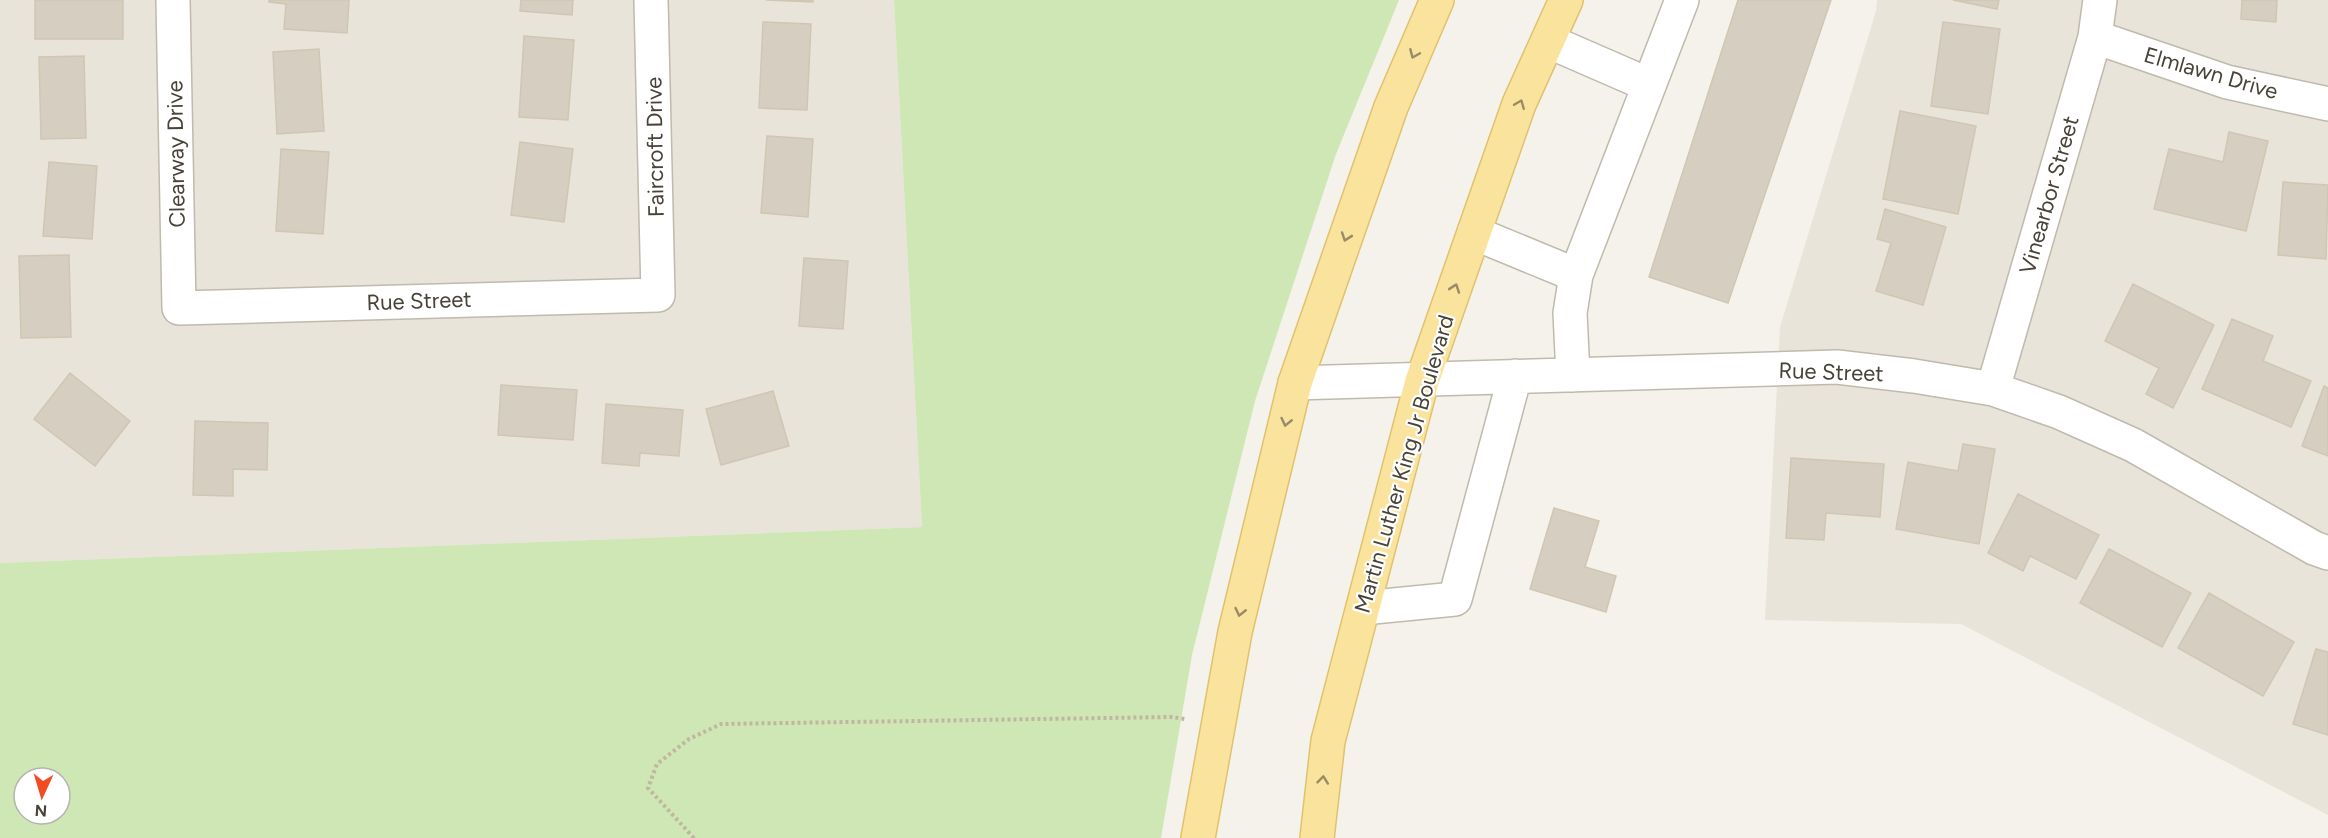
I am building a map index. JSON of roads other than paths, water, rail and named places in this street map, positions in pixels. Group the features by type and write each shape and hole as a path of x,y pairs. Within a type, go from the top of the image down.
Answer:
{"main road":[{"path":"1198,838 1235,632 1295,383 1391,107 1437,0"},
{"name":"Martin Luther King Jr Boulevard","path":"1317,838 1328,741 1422,381 1519,104 1566,0"}],"street":[{"name":"Clearway Drive","path":"173,0 179,308"},
{"name":"Faircroft Drive","path":"651,0 658,295"},
{"path":"1573,375 1570,313 1576,275 1682,0"},
{"name":"Vinearbor Street","path":"1993,389 2095,37 2100,0"},
{"name":"Elmlawn Drive","path":"2095,37 2227,82 2328,104"},
{"path":"1548,41 1649,85"},
{"path":"1474,233 1576,275"},
{"name":"Rue Street","path":"179,308 658,295"},
{"name":"Rue Street","path":"1295,383 1837,368 1914,376 1993,389 2059,412 2133,445 2314,548 2328,553"},
{"path":"1363,608 1455,599 1515,376"}]}
